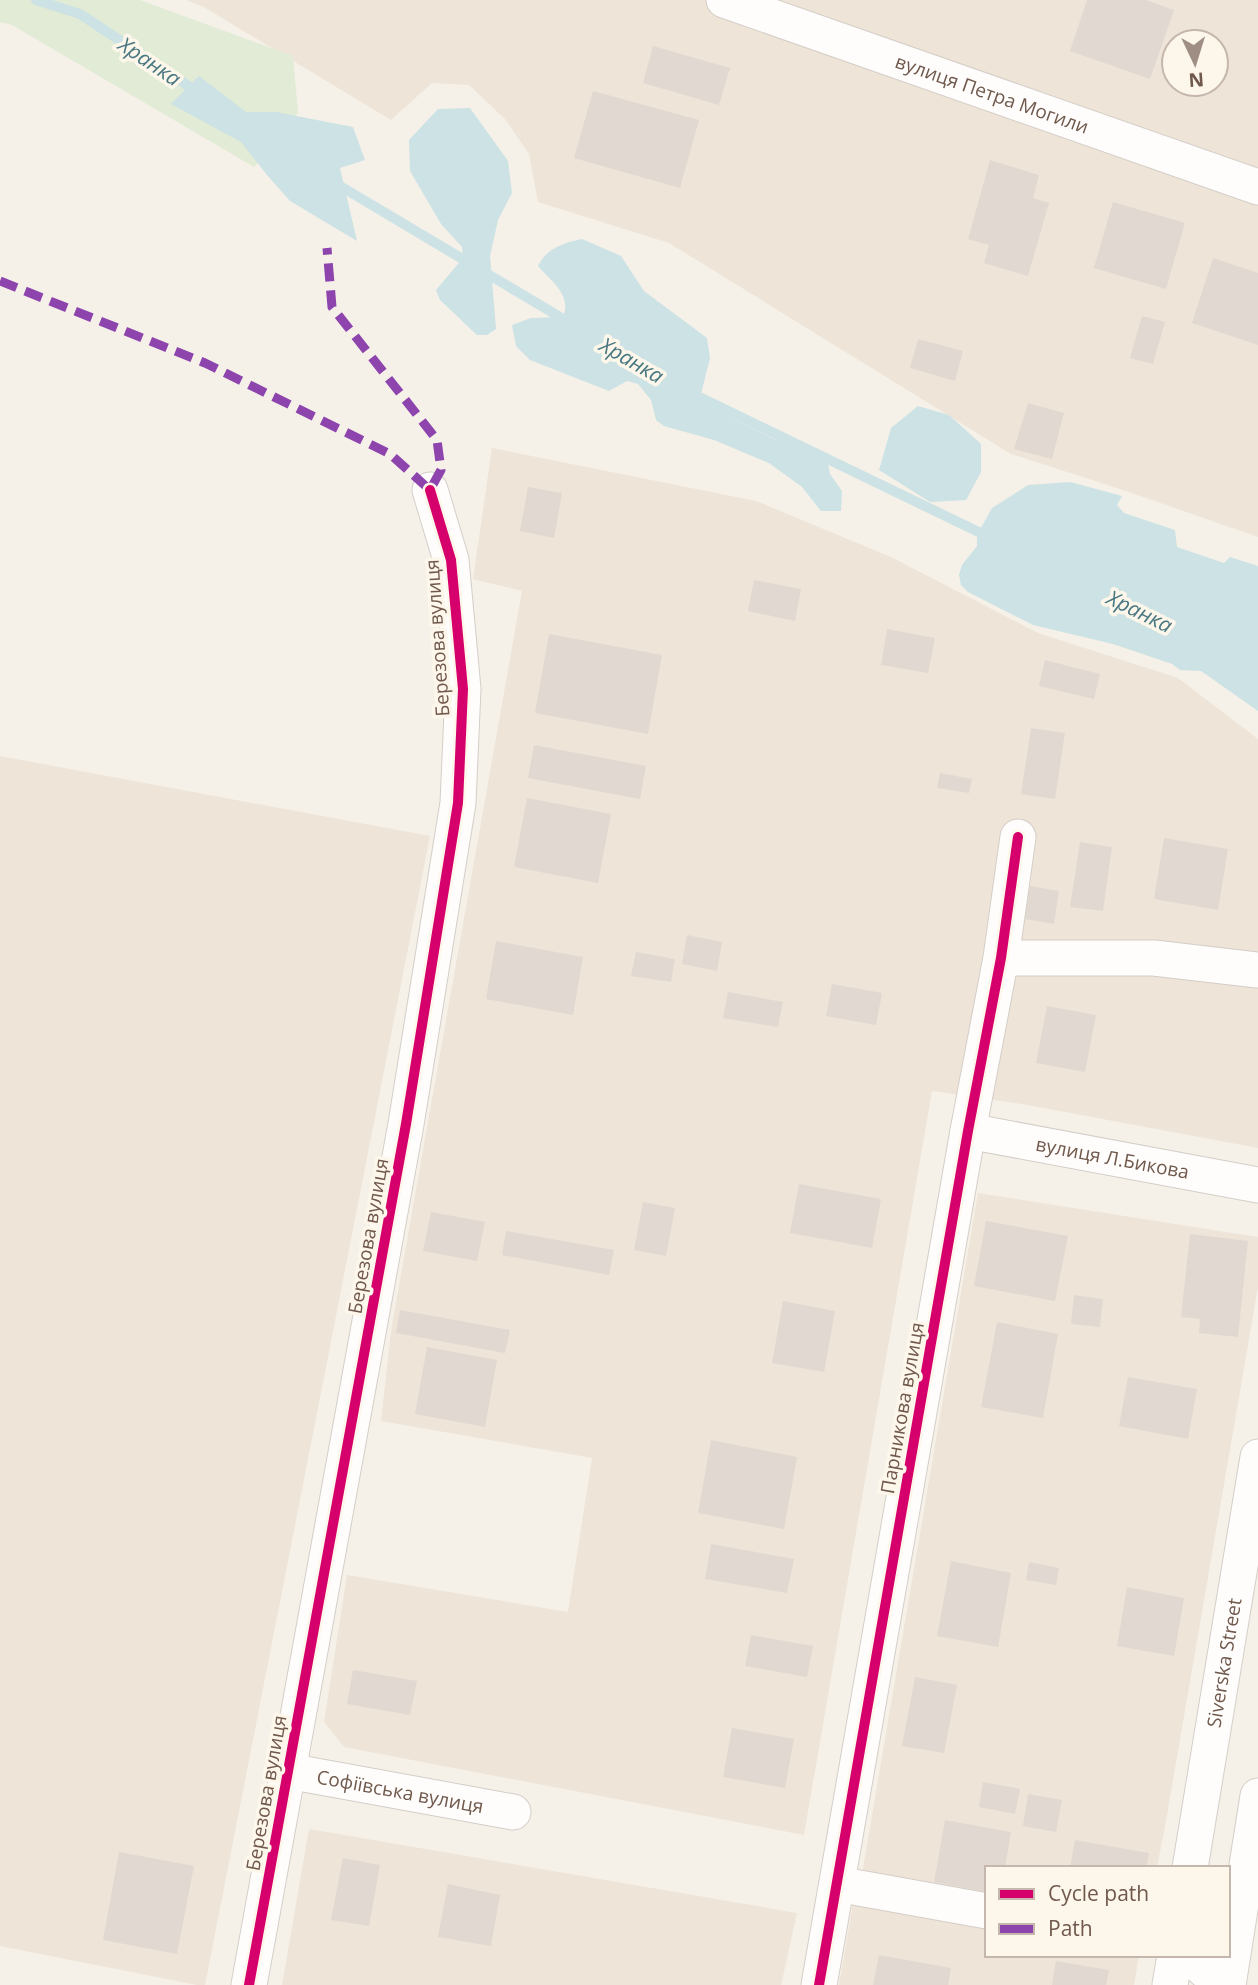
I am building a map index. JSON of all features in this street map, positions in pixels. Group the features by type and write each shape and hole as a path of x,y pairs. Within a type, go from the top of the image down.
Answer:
{"street":[{"name":"вулиця Петра Могили","path":"724,0 1258,187"},
{"name":"Березова вулиця","path":"249,1985 406,1124 458,803 463,689 451,559 430,490"},
{"name":"Парникова вулиця","path":"819,1985 968,1131 1002,958 1018,836"},
{"path":"1002,958 1154,958 1258,970"},
{"name":"вулиця Л.Бикова","path":"968,1131 1258,1185"},
{"name":"Siverska Street","path":"1190,1866 1254,1504 1258,1457"},
{"name":"Софіївська вулиця","path":"288,1770 513,1812"},
{"path":"1228,1985 1258,1796"},
{"path":"837,1884 985,1911"},
{"path":"1170,1985 1175,1957"},
{"path":"1189,1957 1222,1985"}],"shaded area":[{"path":"186,0 1258,0 1258,537 1011,454 669,243 538,202 529,154 505,119 469,85 432,83 391,120 202,6"},
{"path":"492,448 756,501 893,558 1038,633 1178,678 1258,739 1258,1148 1022,1104 932,1091 804,1835 344,1747 324,1722 347,1575 568,1612 592,1458 381,1421 391,1331 522,591 473,579"},
{"path":"0,756 430,836 205,1985 0,1946"},
{"path":"978,1193 1258,1237 1258,1287 1157,1866 985,1866 985,1957 1139,1957 1134,1985 839,1985 854,1897 861,1880"},
{"path":"309,1829 797,1913 781,1985 282,1985"}],"green space":[{"path":"0,0 140,0 293,56 298,113 254,167 12,25 0,22"}],"water":[{"path":"199,76 246,112 276,112 353,127 365,160 340,168 357,241 290,201 241,142 171,104"},
{"path":"470,108 508,161 512,193 498,220 490,256 496,329 487,335 477,335 440,300 436,290 463,258 462,247 441,224 410,171 409,140 438,109"},
{"path":"582,239 621,256 644,291 707,338 710,358 700,398 707,406 774,439 826,454 830,474 842,491 841,511 821,511 802,487 769,463 714,440 664,426 656,420 651,400 638,384 627,381 609,391 530,360 516,346 512,325 531,318 563,317 563,295 538,266 556,247"},
{"path":"918,406 949,415 981,444 981,472 966,500 930,502 879,470 891,428"},
{"path":"1070,482 1122,496 1117,505 1124,513 1175,530 1177,547 1224,563 1230,557 1258,566 1258,711 1201,671 1180,670 1172,664 1113,644 1033,625 968,592 961,585 959,575 962,565 977,546 977,535 992,508 1028,485"}],"building":[{"path":"1087,0 1146,0 1174,10 1168,28 1160,28 1160,50 1150,79 1070,51"},
{"path":"653,46 730,68 719,105 643,83"},
{"path":"593,91 699,120 680,188 574,158"},
{"path":"990,160 1039,175 1033,198 1049,203 1028,276 984,263 989,245 968,239"},
{"path":"1113,202 1185,223 1166,289 1094,268"},
{"path":"1213,258 1258,273 1258,345 1192,323"},
{"path":"1142,316 1165,322 1153,364 1130,358"},
{"path":"918,339 963,351 955,381 910,368"},
{"path":"1028,403 1064,413 1052,459 1014,449"},
{"path":"528,487 562,493 554,538 520,531"},
{"path":"754,580 801,589 795,621 748,611"},
{"path":"887,629 935,638 928,673 881,665"},
{"path":"549,634 662,655 648,734 535,713"},
{"path":"1045,660 1100,674 1094,699 1039,686"},
{"path":"1031,728 1065,733 1055,799 1021,794"},
{"path":"534,745 646,766 640,799 528,778"},
{"path":"940,773 972,779 969,793 937,788"},
{"path":"527,798 611,814 598,883 514,867"},
{"path":"1164,838 1228,849 1218,910 1154,899"},
{"path":"1080,842 1112,847 1103,911 1070,907"},
{"path":"1030,886 1059,891 1054,924 1025,919"},
{"path":"687,935 722,942 717,971 682,964"},
{"path":"496,941 583,957 573,1015 486,999"},
{"path":"636,952 675,959 671,982 631,976"},
{"path":"832,984 882,993 876,1025 826,1016"},
{"path":"728,992 783,1002 778,1027 723,1018"},
{"path":"1047,1006 1096,1015 1085,1072 1036,1063"},
{"path":"799,1184 881,1199 872,1248 790,1233"},
{"path":"643,1202 675,1208 666,1256 634,1250"},
{"path":"431,1212 485,1222 477,1261 423,1251"},
{"path":"986,1221 1068,1236 1055,1301 974,1286"},
{"path":"506,1231 614,1250 609,1275 502,1255"},
{"path":"1190,1234 1248,1241 1238,1337 1199,1333 1200,1319 1181,1317"},
{"path":"1074,1295 1103,1299 1100,1327 1071,1324"},
{"path":"783,1301 835,1311 824,1372 772,1363"},
{"path":"400,1310 510,1330 505,1353 396,1333"},
{"path":"997,1322 1058,1334 1043,1418 981,1407"},
{"path":"427,1347 497,1360 485,1427 415,1414"},
{"path":"1128,1377 1197,1389 1188,1439 1119,1426"},
{"path":"711,1440 797,1457 784,1529 698,1513"},
{"path":"711,1544 794,1559 787,1593 705,1579"},
{"path":"951,1561 1011,1573 998,1647 937,1636"},
{"path":"1029,1562 1059,1568 1056,1585 1026,1580"},
{"path":"1127,1587 1184,1598 1174,1656 1117,1646"},
{"path":"751,1635 813,1646 807,1677 745,1666"},
{"path":"353,1670 417,1681 410,1715 347,1704"},
{"path":"915,1677 957,1685 944,1753 902,1746"},
{"path":"732,1728 794,1739 785,1788 723,1777"},
{"path":"983,1782 1020,1789 1015,1814 979,1807"},
{"path":"1028,1794 1062,1800 1056,1832 1023,1826"},
{"path":"945,1820 1011,1832 1005,1866 985,1866 985,1892 934,1882"},
{"path":"1075,1840 1149,1853 1146,1866 1070,1866"},
{"path":"119,1852 194,1866 177,1954 103,1940"},
{"path":"343,1858 380,1865 369,1926 331,1920"},
{"path":"448,1884 500,1895 491,1946 438,1937"},
{"path":"879,1955 951,1968 948,1985 873,1985"},
{"path":"1056,1961 1109,1970 1106,1985 1052,1985"}],"waterway":[{"name":"Хранка","path":"36,0 80,14 199,93"},
{"name":"Хранка","path":"335,183 570,323"},
{"name":"Хранка","path":"687,391 991,538"}],"marked path":[{"path":"0,281 205,363 390,454 430,490 441,470 437,440 332,307 327,248"}],"cycle path":[{"path":"249,1985 406,1124 458,803 463,689 451,560 430,490"},
{"path":"819,1985 968,1131 1001,958 1018,837"}]}
